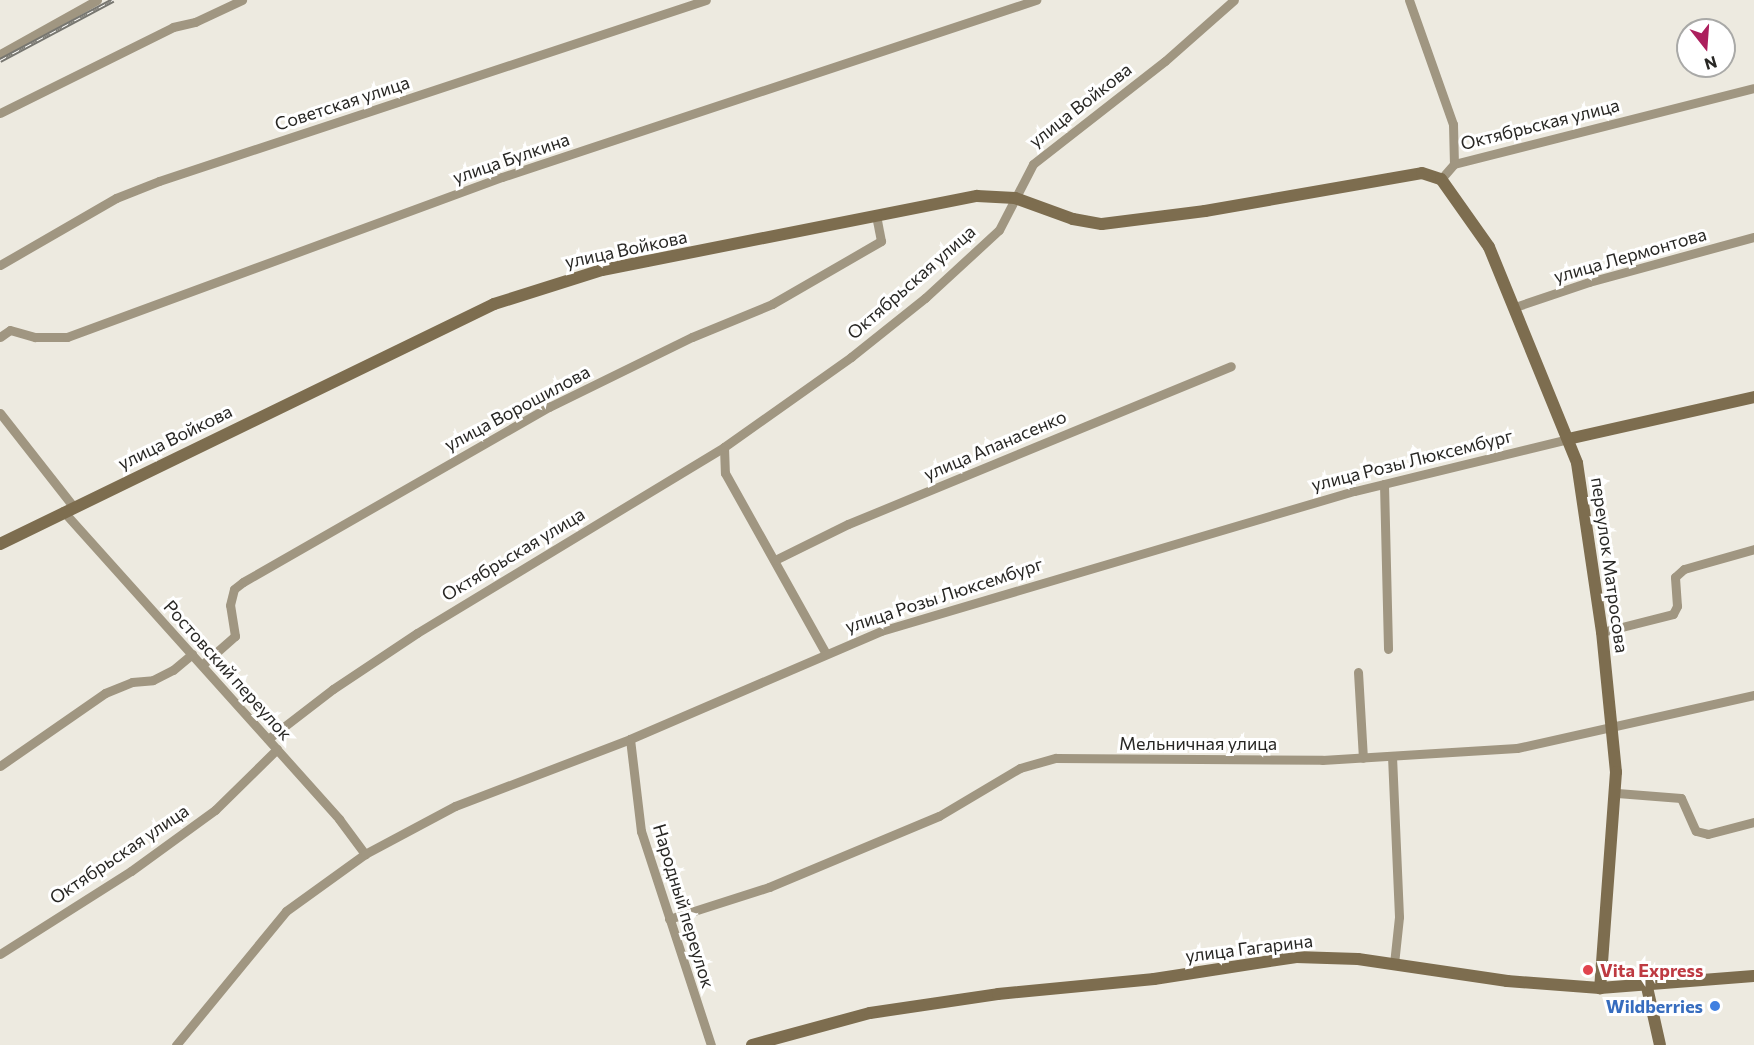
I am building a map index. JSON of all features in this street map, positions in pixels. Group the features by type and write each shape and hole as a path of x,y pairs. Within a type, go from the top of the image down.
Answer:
{"main road":[{"path":"1015,198 1073,219 1102,224 1205,211 1422,173 1441,178"},
{"name":"переулок Матросова","path":"1441,178 1489,248 1568,439 1586,508 1602,632 1617,794 1600,988"},
{"name":"улица Войкова","path":"0,544 431,333 538,287 602,270 977,196 1015,198"},
{"name":"улица Розы Люксембург","path":"1568,439 1754,397"},
{"name":"улица Гагарина","path":"752,1045 870,1013 998,994 1154,979 1229,965 1296,957 1394,964 1507,981 1600,988 1647,987 1754,976"},
{"path":"1647,987 1660,1045"}],"street":[{"path":"0,54 97,0"},
{"path":"0,113 173,27 195,22 242,0"},
{"name":"Советская улица","path":"0,265 116,198 159,181 705,0"},
{"name":"улица Булкина","path":"0,337 10,330 35,338 67,337 502,177 1036,0"},
{"path":"1409,0 1453,124 1454,164"},
{"name":"улица Войкова","path":"1015,198 1033,164 1165,61 1229,2"},
{"name":"Октябрьская улица","path":"1441,178 1454,164 1754,88"},
{"name":"Октябрьская улица","path":"268,739 333,689 417,633 724,447 851,357 925,298 999,230 1015,198"},
{"name":"улица Ворошилова","path":"202,665 235,636 230,605 234,589 243,582 549,407 692,337 772,304 881,241 876,216"},
{"name":"улица Лермонтова","path":"1515,308 1589,282 1754,237"},
{"name":"улица Апанасенко","path":"775,560 848,524 1231,366"},
{"name":"Ростовский переулок","path":"0,413 68,509 277,749 365,854"},
{"name":"улица Розы Люксембург","path":"176,1045 286,911 365,854 455,806 630,739 881,631 1084,569 1384,484 1568,439"},
{"path":"724,447 725,473 826,654"},
{"path":"1384,484 1388,649"},
{"path":"1602,632 1673,614 1677,606 1675,577 1684,569 1754,549"},
{"path":"0,766 105,693 132,682 153,680 173,670 192,654"},
{"path":"1358,672 1363,758"},
{"name":"Мельничная улица","path":"669,918 779,883 939,816 1020,768 1056,758 1363,758 1517,748 1754,695"},
{"name":"Народный переулок","path":"630,739 641,831 711,1045"},
{"name":"Октябрьская улица","path":"0,954 131,871 215,810 277,749"},
{"path":"1392,756 1399,917 1394,964"},
{"path":"1617,794 1681,798 1696,831 1708,834 1754,822"}],"railway":[{"path":"0,60 113,0"}],"place":[{"name":"Vita Express","path":"1588,970"},
{"name":"Wildberries","path":"1715,1006"}]}
